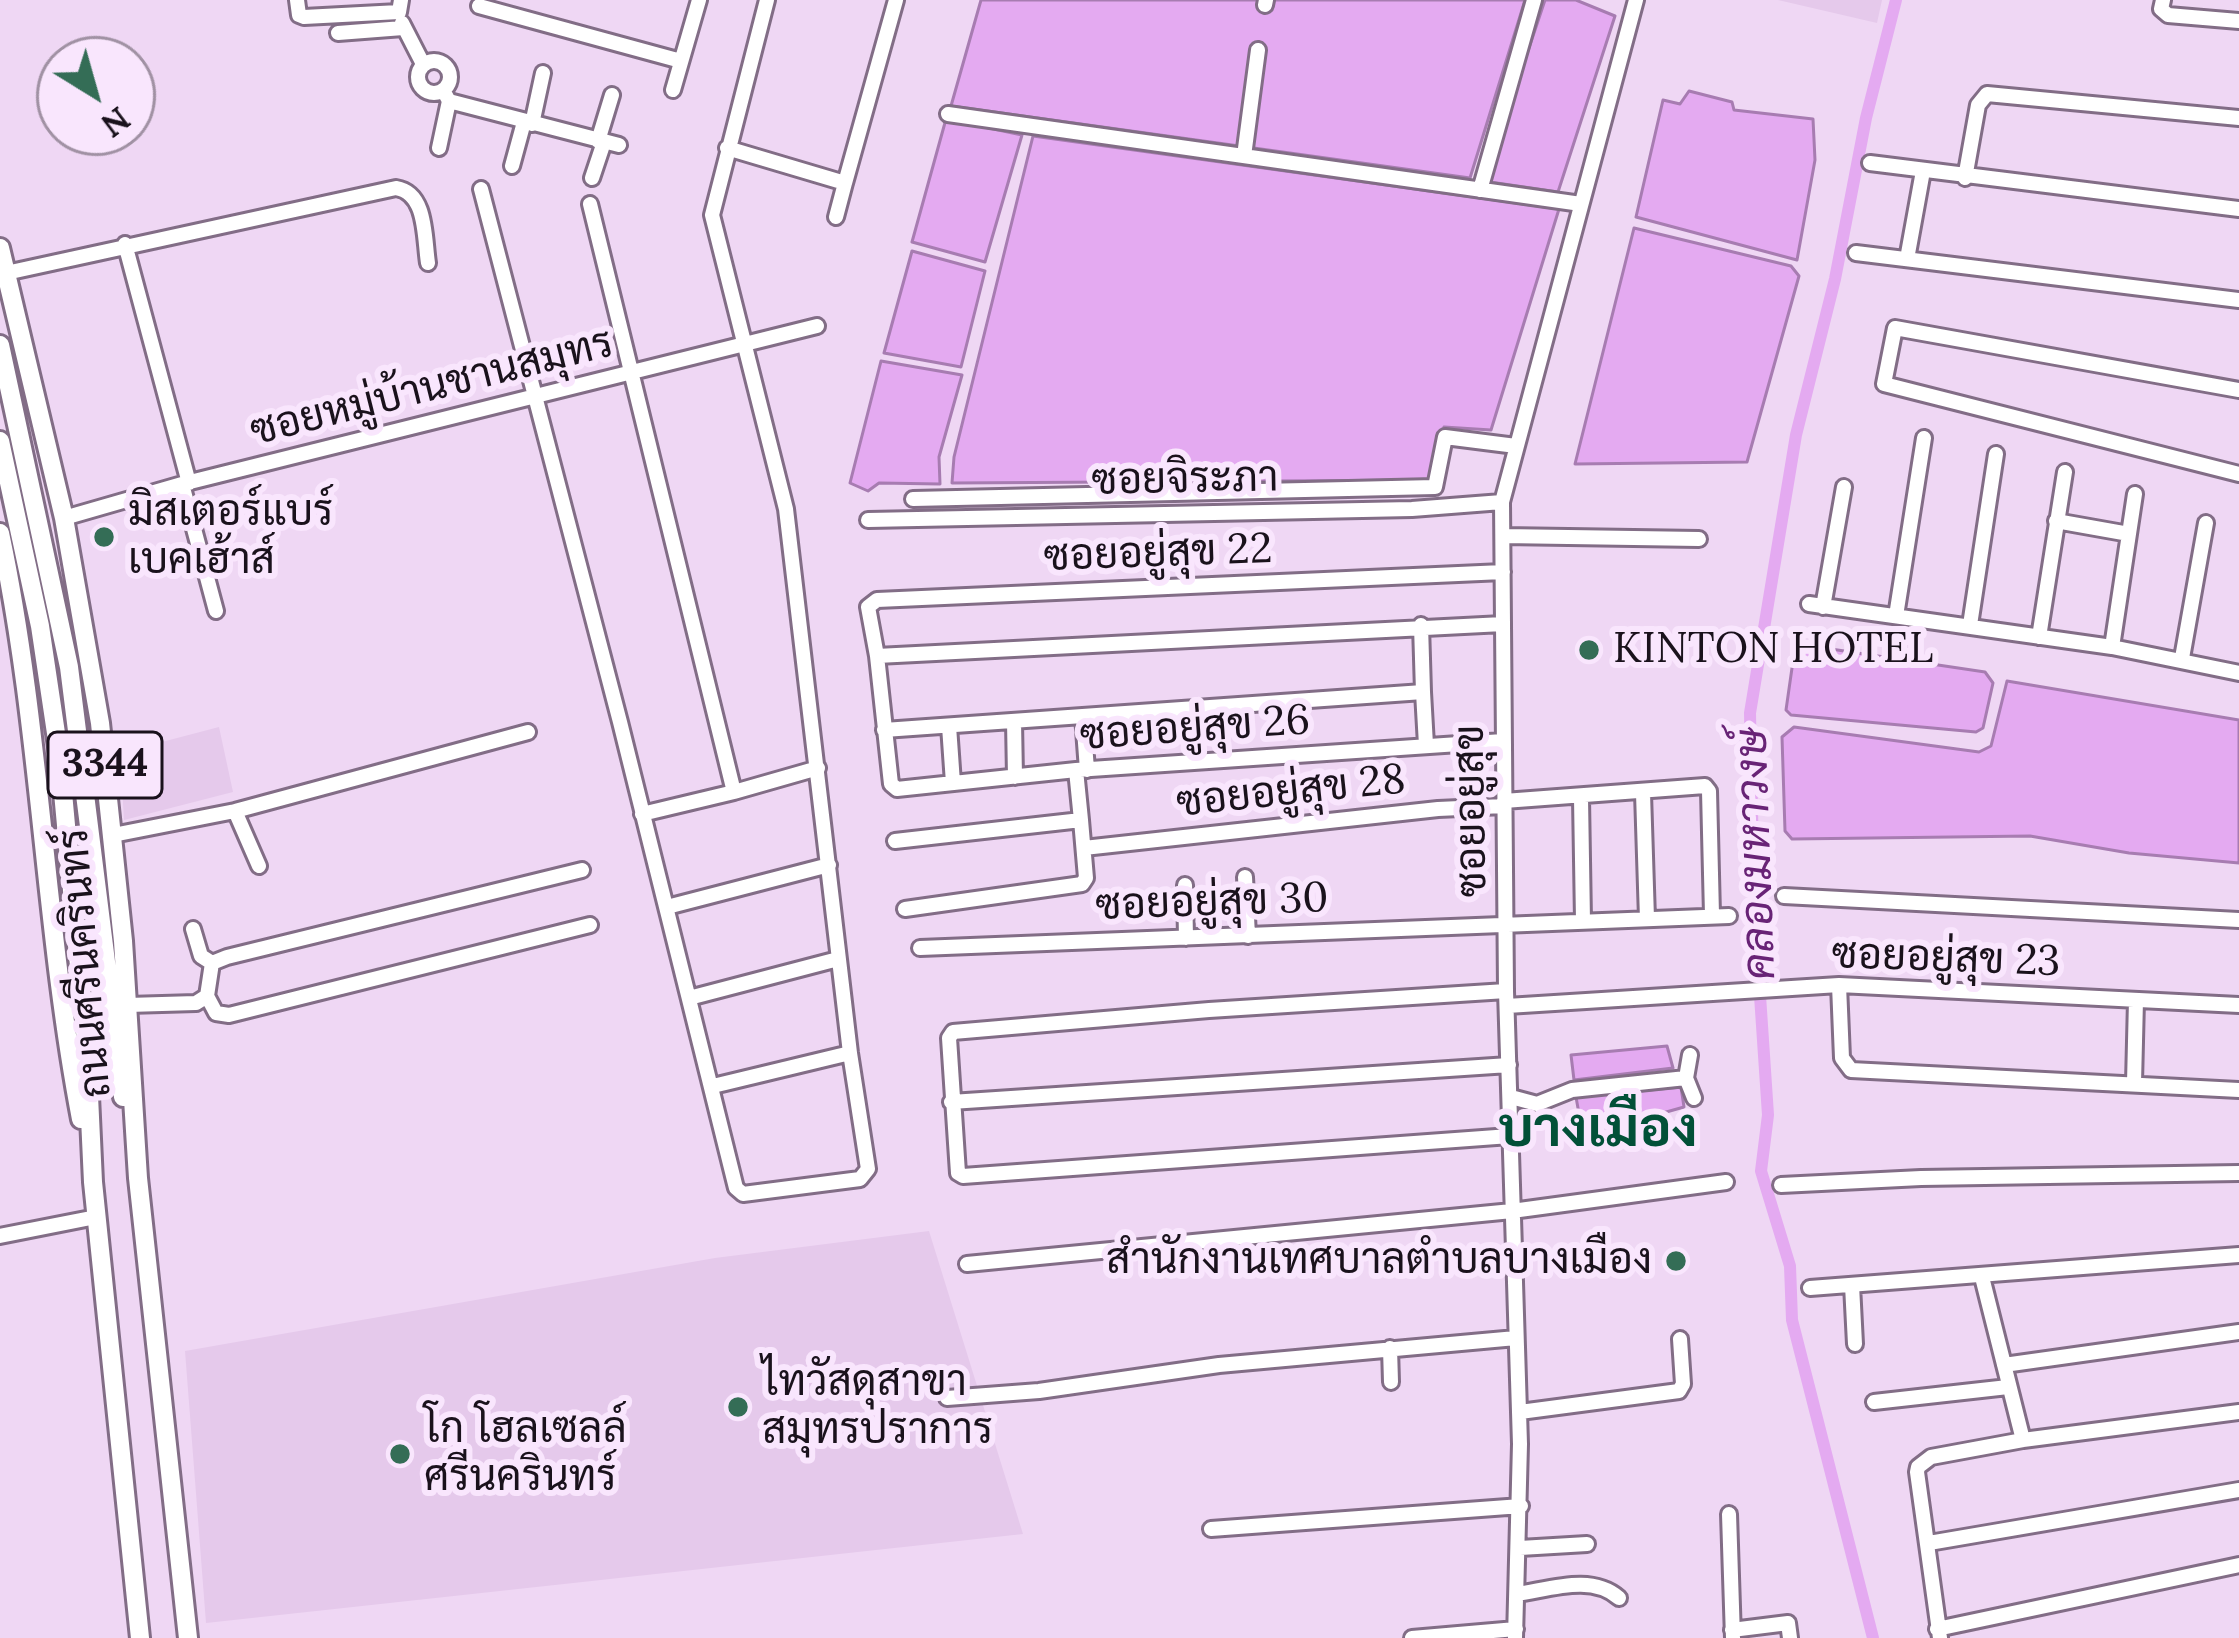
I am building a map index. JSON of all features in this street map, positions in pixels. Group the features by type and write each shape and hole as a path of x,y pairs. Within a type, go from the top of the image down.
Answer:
{"main road":[{"name":"ถนนศรีนครินทร์","path":"0,248 64,518 91,665 128,1005 138,1178 188,1638"},
{"name":"ถนนศรีนครินทร์","path":"0,341 61,623 82,758 109,1010 138,1178"},
{"path":"0,341 26,358"},
{"name":"ถนนศรีนครินทร์","path":"0,441 40,626 66,823 96,1217 140,1638"},
{"name":"ถนนศรีนครินทร์","path":"0,533 27,679 68,1038 93,1182"}],"street":[{"path":"297,0 299,15 304,17 401,14"},
{"path":"673,90 699,0"},
{"path":"481,189 739,1192 860,1179 868,1169 838,959 786,509 712,214 767,0"},
{"path":"836,217 896,0"},
{"path":"1480,190 1534,0"},
{"name":"ซอยอยู่สุข","path":"1515,1634 1520,1412 1507,999 1502,502 1636,0"},
{"path":"2163,0 2161,9 2168,15 2239,21"},
{"path":"479,6 681,61"},
{"path":"338,34 401,14"},
{"path":"401,14 423,64 437,61 448,70 440,148"},
{"path":"1244,156 1258,50"},
{"path":"512,166 543,73"},
{"path":"1965,178 1978,105 1987,94 2239,118"},
{"path":"446,95 528,123 607,142"},
{"path":"592,178 607,142 612,95"},
{"path":"948,114 1581,204"},
{"path":"727,148 845,183"},
{"path":"1870,163 2239,209"},
{"path":"1907,260 1923,171"},
{"path":"6,273 396,188 409,190 417,200 428,263"},
{"path":"590,204 734,793"},
{"path":"125,244 216,611"},
{"path":"1856,253 2239,300"},
{"name":"ซอยหมู่บ้านชานสมุทร","path":"64,518 186,483 817,326"},
{"path":"2239,390 1895,328 1884,384 2239,474"},
{"path":"913,499 1435,487 1444,437 1516,446"},
{"path":"1896,616 1924,438"},
{"path":"1970,626 1996,454"},
{"path":"2039,637 2065,472"},
{"path":"1844,487 1816,606 2182,658 2239,673"},
{"path":"2112,647 2135,494"},
{"name":"ซอยจิระภา","path":"868,520 1392,510 1502,502"},
{"path":"2056,521 2129,534"},
{"path":"2182,658 2206,524"},
{"path":"1503,536 1699,538"},
{"name":"ซอยอยู่สุข 22","path":"877,656 868,607 877,600 1503,572"},
{"path":"1423,692 884,730 877,656 1503,624"},
{"path":"1421,625 1426,746"},
{"path":"905,909 1082,884 1086,878 1081,820 1083,716"},
{"path":"1014,721 1015,777"},
{"path":"949,726 953,783"},
{"name":"ซอยอยู่สุข 26","path":"884,730 892,787 1503,741"},
{"path":"112,835 235,812 528,731"},
{"path":"642,814 818,768"},
{"name":"ซอยอยู่สุข 28","path":"1084,848 1703,786 1708,789 1712,915"},
{"path":"1643,793 1647,919"},
{"path":"1581,798 1583,921"},
{"path":"235,812 259,866"},
{"path":"895,841 1081,820"},
{"path":"667,907 829,865"},
{"path":"193,929 201,956 212,963 582,870"},
{"path":"1245,877 1248,935"},
{"path":"1186,885 1186,938"},
{"path":"1784,896 2239,920"},
{"name":"ซอยอยู่สุข 30","path":"920,948 1729,916"},
{"path":"203,997 216,1013 229,1015 590,925"},
{"path":"689,998 838,959"},
{"path":"128,1005 196,1003 203,997 212,963"},
{"path":"1839,985 1842,1058 1851,1070 2239,1090"},
{"name":"ซอยอยู่สุข 23","path":"951,1102 949,1038 953,1032 1209,1010 1839,985 2239,1005"},
{"path":"2134,1083 2136,1000"},
{"path":"713,1087 850,1053"},
{"path":"1690,1054 1686,1078 1694,1098"},
{"path":"1509,1065 951,1102 958,1173 963,1176 1510,1136"},
{"path":"1511,1097 1537,1104 1572,1090 1686,1078"},
{"path":"1781,1185 2239,1173"},
{"path":"967,1264 1512,1210 1726,1182"},
{"path":"0,1236 96,1217"},
{"path":"1810,1288 2239,1255"},
{"path":"1982,1276 2024,1440"},
{"path":"1852,1285 1855,1344"},
{"path":"2004,1365 2239,1332"},
{"path":"947,1398 1516,1338"},
{"path":"1520,1412 1678,1391 1683,1384 1680,1339"},
{"path":"1390,1348 1391,1382"},
{"path":"1874,1402 2008,1388"},
{"path":"2239,1412 2024,1440 1931,1457 1918,1467 1938,1634 2239,1565"},
{"path":"1930,1543 2239,1490"},
{"path":"1210,1529 1521,1506"},
{"path":"1729,1514 1732,1634 1788,1623 1790,1638"},
{"path":"1520,1548 1587,1544"},
{"path":"1517,1594 1591,1584 1619,1598"},
{"path":"1412,1638 1515,1634"}],"shaded area":[{"path":"981,0 1525,0 1470,178 951,106"},
{"path":"1545,0 1576,0 1615,16 1558,192 1490,182 1487,174"},
{"path":"1778,0 1882,0 1877,23"},
{"path":"1689,91 1732,102 1734,110 1813,119 1815,160 1797,260 1636,217 1663,100 1680,104"},
{"path":"946,119 1022,135 985,262 912,242"},
{"path":"1033,136 1559,209 1491,430 1444,427 1436,480 952,483 954,457"},
{"path":"1634,228 1791,266 1799,276 1747,462 1575,464"},
{"path":"912,251 985,271 961,367 884,353"},
{"path":"881,361 962,375 939,457 940,484 879,483 868,491 850,483"},
{"path":"1804,645 1985,672 1993,683 1983,728 1976,732 1791,715 1786,710 1794,654"},
{"path":"2007,681 2239,720 2239,863 2129,853 2030,836 1792,839 1785,831 1782,737 1794,727 1979,752 1991,746"},
{"path":"219,727 233,792 124,820 120,753"},
{"path":"1667,1046 1673,1068 1574,1080 1571,1055"},
{"path":"1681,1087 1684,1107 1638,1120 1581,1125 1576,1097"},
{"path":"929,1231 1023,1534 206,1623 185,1351 715,1258"}],"waterway":[{"name":"คลองมหาวงษ์","path":"1873,1638 1792,1320 1790,1266 1761,1171 1768,1115 1754,906 1750,713 1796,435 1896,0"}],"place":[{"name":"มิสเตอร์แบร์ เบคเฮ้าส์","path":"104,537"},
{"name":"KINTON HOTEL","path":"1589,650"},
{"name":"สำนักงานเทศบาลตำบลบางเมือง","path":"1676,1261"},
{"name":"ไทวัสดุสาขา สมุทรปราการ","path":"738,1407"},
{"name":"โก โฮลเซลล์ ศรีนครินทร์","path":"400,1454"}],"district":[{"name":"บางเมือง","path":"1598,1131"}]}
